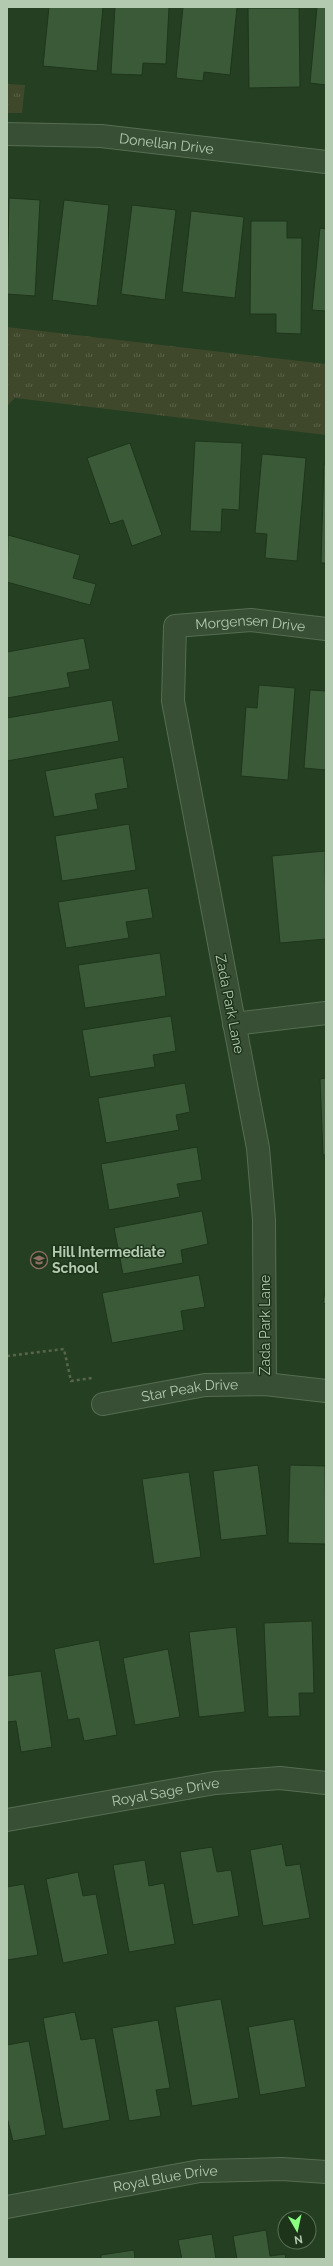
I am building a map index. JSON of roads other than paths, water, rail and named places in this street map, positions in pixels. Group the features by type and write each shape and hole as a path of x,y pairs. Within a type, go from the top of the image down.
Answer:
{"street":[{"name":"Donellan Drive","path":"7,134 101,136 326,162"},
{"name":"Morgensen Drive","path":"175,626 251,620 326,629"},
{"name":"Zada Park Lane","path":"175,626 173,701 258,1148 264,1220 265,1384"},
{"path":"234,1024 326,1013"},
{"name":"Star Peak Drive","path":"102,1404 205,1385 265,1384 326,1391"},
{"name":"Royal Sage Drive","path":"7,1820 215,1783 280,1778 326,1783"},
{"name":"Royal Blue Drive","path":"7,2207 200,2171 282,2169 326,2172"}],"place":[{"name":"Hill Intermediate School","path":"39,1260"}]}
